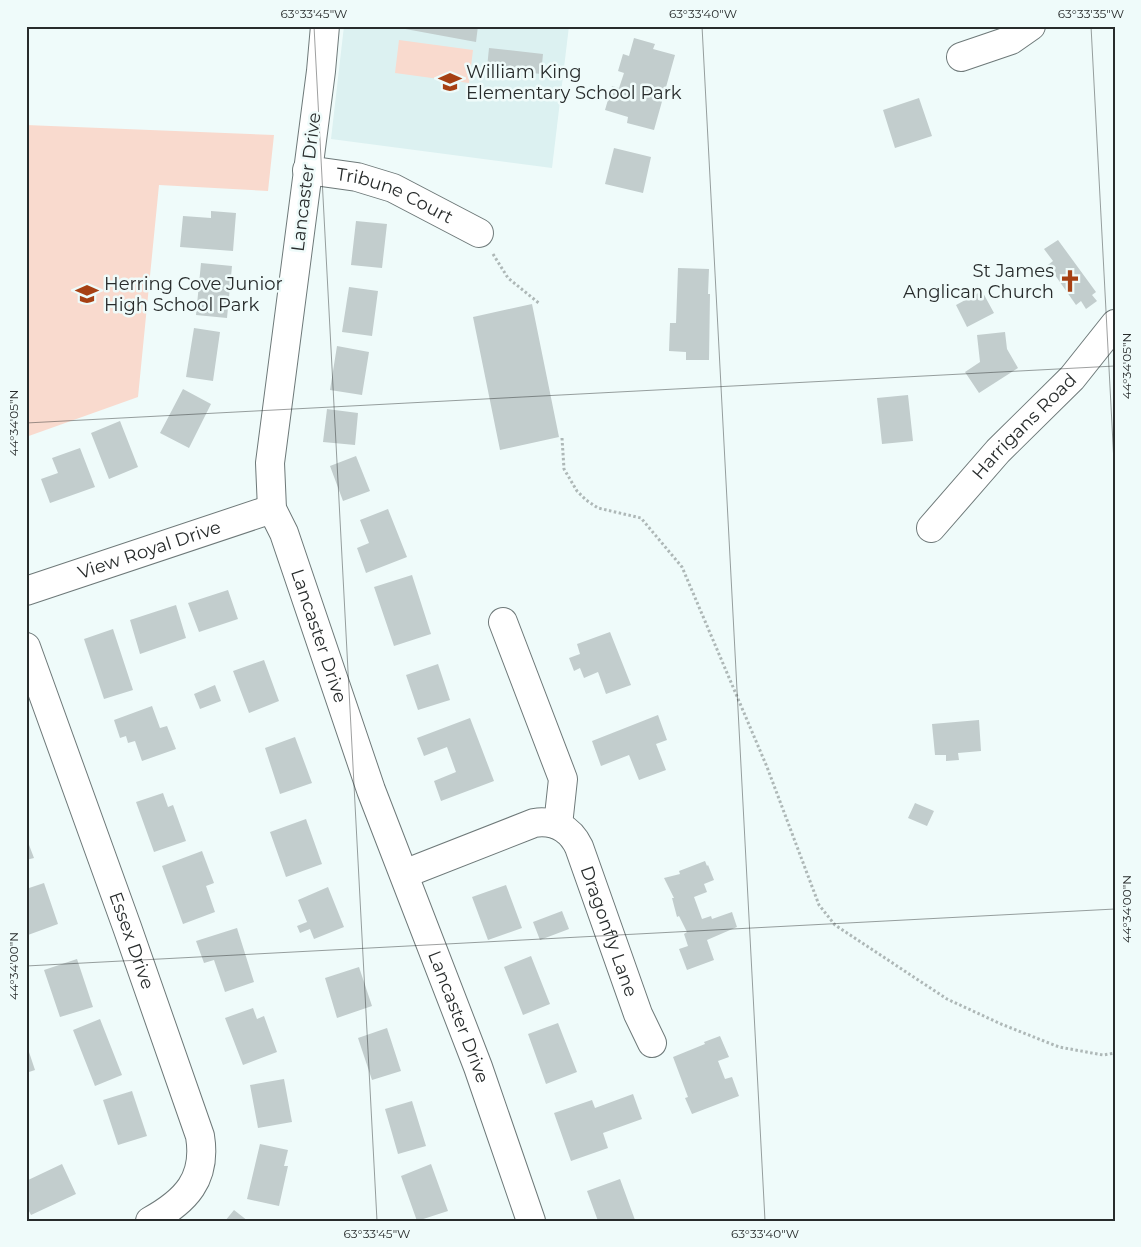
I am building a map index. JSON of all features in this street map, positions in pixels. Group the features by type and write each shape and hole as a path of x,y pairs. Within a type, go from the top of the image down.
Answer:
{"street":[{"name":"Lancaster Drive","path":"325,26 270,463 272,509 284,533 371,790 478,1067 531,1221"},
{"path":"961,57 1011,40 1031,26"},
{"name":"Tribune Court","path":"307,170 357,177 393,188 479,233"},
{"name":"Harrigans Road","path":"931,528 998,451 1072,378 1115,324"},
{"name":"View Royal Drive","path":"26,591 272,509"},
{"path":"404,874 534,824 546,822 558,825 563,779 503,622"},
{"name":"Essex Drive","path":"26,647 124,917 200,1136 200,1162 193,1184 179,1202 167,1212 150,1221"},
{"name":"Dragonfly Lane","path":"558,825 568,832 578,846 638,1014 652,1043"}],"path":[{"path":"508,278 540,304"},
{"path":"562,438 564,469 577,491 598,508 641,518 682,567 763,758 819,905 835,925 947,999 1001,1024 1059,1048 1104,1055 1115,1053"}],"shaded area":[{"name":"William King Elementary School Park","path":"344,26 569,26 552,168 331,139"},
{"path":"399,40 473,50 469,83 395,73"},
{"name":"Herring Cove Junior High School Park","path":"26,125 274,135 268,191 159,185 138,397 26,437"}],"building":[{"path":"400,26 478,26 476,42 400,28"},
{"path":"634,38 655,44 653,49 675,55 654,130 627,123 628,117 605,110 612,86 619,88 624,73 618,71 623,54 629,56"},
{"path":"489,48 543,54 541,74 487,68"},
{"path":"919,98 932,136 895,148 883,110"},
{"path":"614,148 651,157 643,193 605,184"},
{"path":"211,211 236,213 233,251 180,247 183,216 211,218"},
{"path":"356,221 387,224 382,268 351,265"},
{"path":"1058,240 1096,292 1092,295 1097,301 1086,309 1081,301 1076,305 1048,265 1053,261 1044,249"},
{"path":"201,263 232,266 227,318 196,315"},
{"path":"678,268 709,269 709,360 686,360 686,352 669,351 670,323 676,323"},
{"path":"349,287 378,291 372,336 342,332"},
{"path":"982,291 994,313 967,327 956,305"},
{"path":"532,304 559,437 500,450 473,317"},
{"path":"194,328 220,332 213,381 186,377"},
{"path":"1005,332 1007,349 1018,368 979,393 965,372 980,362 977,335"},
{"path":"337,346 369,352 362,395 330,390"},
{"path":"183,389 211,404 189,448 160,433"},
{"path":"908,395 913,441 882,444 877,398"},
{"path":"327,409 358,413 355,445 323,442"},
{"path":"120,421 138,467 109,479 91,433"},
{"path":"80,448 95,487 50,503 41,479 58,473 52,458"},
{"path":"356,456 370,491 343,501 330,466"},
{"path":"388,509 407,557 366,573 357,548 369,543 360,520"},
{"path":"412,575 431,634 394,646 374,587"},
{"path":"228,590 238,619 199,632 188,603"},
{"path":"176,605 186,638 140,654 130,620"},
{"path":"113,629 133,690 104,699 84,639"},
{"path":"610,632 631,685 606,694 598,672 584,678 580,668 574,671 569,658 580,654 577,644"},
{"path":"264,660 279,701 249,713 233,671"},
{"path":"438,664 450,700 418,710 406,675"},
{"path":"215,685 221,701 200,709 194,694"},
{"path":"152,706 160,728 167,726 176,749 142,761 135,741 128,743 126,736 120,738 114,720"},
{"path":"658,715 667,740 656,744 666,770 639,780 629,755 601,766 592,741"},
{"path":"470,718 494,781 441,801 434,781 456,772 447,747 424,756 417,738"},
{"path":"979,720 981,751 958,753 959,760 946,761 946,755 935,755 932,724"},
{"path":"295,737 312,783 280,794 265,748"},
{"path":"163,793 168,807 173,805 186,841 154,852 136,802"},
{"path":"915,803 934,811 927,826 908,818"},
{"path":"306,819 322,864 286,877 270,832"},
{"path":"26,837 34,858 26,860"},
{"path":"202,851 214,883 206,886 215,912 183,924 162,866"},
{"path":"705,861 714,880 704,884 707,892 694,897 702,919 711,916 712,919 732,912 737,927 707,940 714,960 687,970 679,949 688,946 684,934 687,932 679,916 677,917 672,898 674,898 664,878 680,874 679,871"},
{"path":"44,883 58,924 28,935 26,930 26,889"},
{"path":"506,885 522,928 488,940 472,897"},
{"path":"328,887 344,927 314,939 310,929 300,933 297,926 307,922 298,900"},
{"path":"562,911 569,929 540,940 533,922"},
{"path":"237,928 254,982 225,992 214,960 204,963 196,941"},
{"path":"531,956 550,1004 523,1015 504,967"},
{"path":"77,959 93,1007 60,1017 44,970"},
{"path":"359,967 372,1006 337,1018 325,978"},
{"path":"253,1008 257,1019 264,1016 277,1052 243,1065 225,1018"},
{"path":"100,1019 122,1075 95,1086 73,1030"},
{"path":"558,1023 577,1072 546,1084 528,1034"},
{"path":"387,1028 401,1071 372,1080 358,1038"},
{"path":"720,1036 729,1057 718,1061 725,1079 732,1077 739,1096 692,1114 685,1098 688,1097 673,1057"},
{"path":"29,1052 35,1070 26,1073 26,1053"},
{"path":"284,1079 292,1122 258,1128 250,1085"},
{"path":"132,1091 147,1136 118,1145 103,1100"},
{"path":"633,1094 642,1119 603,1133 608,1148 571,1161 554,1113 592,1100 595,1108"},
{"path":"412,1101 426,1146 398,1154 385,1109"},
{"path":"260,1144 288,1150 284,1166 288,1166 279,1206 247,1199"},
{"path":"62,1164 76,1194 31,1215 26,1205 26,1181"},
{"path":"431,1164 448,1211 417,1221 401,1176"},
{"path":"620,1179 635,1220 598,1221 587,1191"},
{"path":"234,1210 248,1221 225,1221"}],"place":[{"name":"William King Elementary School Park","path":"450,82"},
{"name":"St James Anglican Church","path":"1070,281"},
{"name":"Herring Cove Junior High School Park","path":"87,294"}]}
